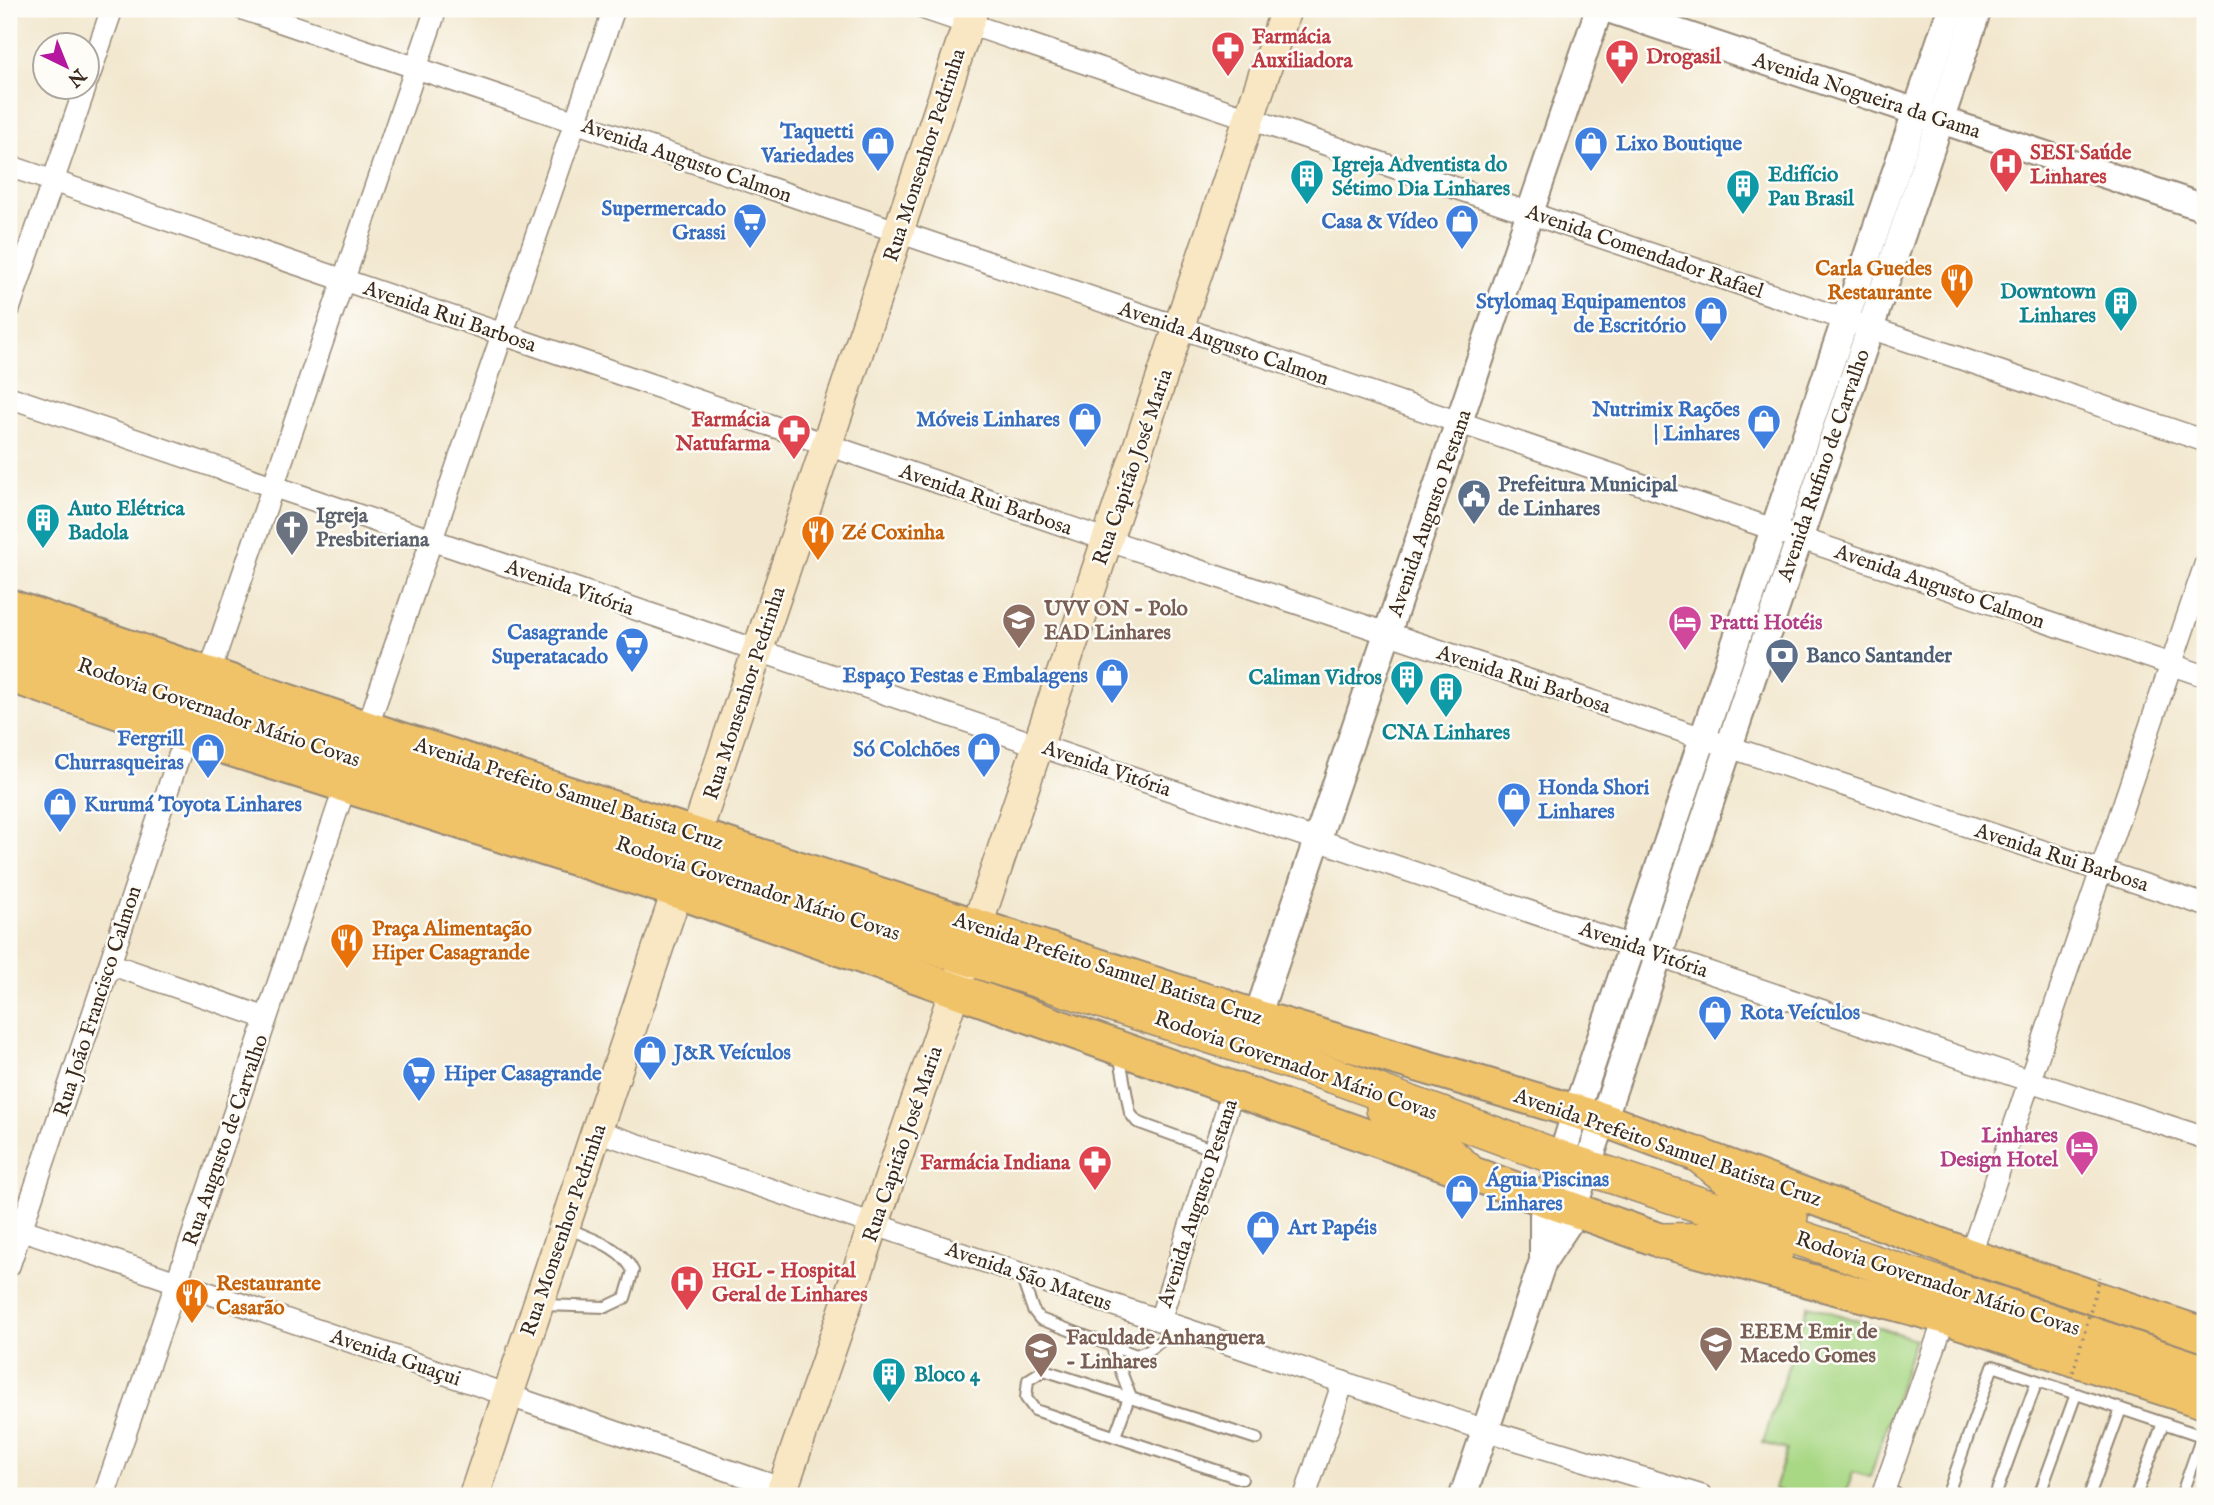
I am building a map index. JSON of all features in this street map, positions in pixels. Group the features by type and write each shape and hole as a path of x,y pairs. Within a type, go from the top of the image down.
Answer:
{"highway":[{"name":"Rodovia Governador Mário Covas","path":"9,640 417,779 687,863 972,941 1505,1139 2205,1373"},
{"path":"417,779 499,832"},
{"path":"1219,1004 1277,1041 1339,1064 1394,1096"},
{"path":"1335,1076 1420,1130 1465,1168"},
{"path":"1699,1155 1755,1199 1891,1267"},
{"path":"1662,1241 1733,1241 1891,1267"}],"main road":[{"name":"Rua Capitão José Maria","path":"781,1492 972,941 1286,9"},
{"name":"Rua Monsenhor Pedrinha","path":"474,1496 970,16"},
{"name":"Avenida Prefeito Samuel Batista Cruz","path":"9,606 367,728 687,863 955,990 1465,1168 1662,1241 1945,1317 2205,1402"},
{"name":"Avenida Prefeito Samuel Batista Cruz","path":"9,675 186,735 499,832 687,863"},
{"name":"Avenida Prefeito Samuel Batista Cruz","path":"972,941 1219,1004 1588,1115 1970,1256 2205,1335"}],"street":[{"path":"102,38 112,9"},
{"name":"Avenida Augusto Calmon","path":"243,9 2205,676"},
{"path":"209,674 436,9"},
{"path":"367,728 614,9"},
{"name":"Avenida Comendador Rafael","path":"925,9 970,16 1249,118 2205,440"},
{"name":"Avenida Augusto Pestana","path":"1257,1017 1600,9"},
{"name":"Avenida Nogueira da Gama","path":"1608,9 2205,208"},
{"name":"Avenida Rufino de Carvalho","path":"1485,1430 1542,1261 1543,1216 1560,1205 1575,1163 1588,1115 1928,115 1951,9"},
{"name":"Avenida Rufino de Carvalho","path":"1928,115 1978,9"},
{"path":"9,309 80,102"},
{"name":"Avenida Rui Barbosa","path":"9,166 1107,540 2205,905"},
{"name":"Avenida Vitória","path":"9,397 2205,1138"},
{"path":"1970,1256 2205,565"},
{"name":"Rua João Francisco Calmon","path":"9,1266 15,1227 110,964 186,735"},
{"name":"Rua Augusto de Carvalho","path":"104,1496 346,784"},
{"path":"110,964 266,1018"},
{"name":"Avenida Augusto Pestana","path":"1170,1323 1214,1150 1234,1087"},
{"name":"Avenida São Mateus","path":"597,1131 1485,1430 1702,1496"},
{"name":"Avenida Guaçui","path":"15,1227 508,1395 781,1492"},
{"path":"1890,1494 1945,1317"},
{"path":"1304,1496 1343,1382"},
{"path":"1463,1496 1485,1430"}],"lane":[{"path":"1118,1046 1130,1113 1137,1122 1214,1150"},
{"path":"538,1304 607,1307 625,1298 633,1271 628,1261 621,1253 564,1227"},
{"path":"1020,1273 1033,1311 1040,1319 1112,1348 1136,1355 1147,1351 1170,1323"},
{"path":"1112,1348 1130,1395 1115,1436"},
{"path":"1947,1496 1993,1366 2204,1437 2181,1496"},
{"path":"1242,1479 1035,1410 1026,1398 1028,1380 1044,1370 1130,1395 1256,1439"},
{"path":"1995,1496 2037,1381"},
{"path":"2039,1496 2076,1394"},
{"path":"2089,1496 2121,1409"},
{"path":"2136,1496 2163,1423"}],"path":[{"path":"2073,1372 2100,1277"}],"green space":[{"path":"1808,1305 1915,1339 1870,1477 1853,1472 1845,1496 1797,1496 1774,1489 1787,1450 1763,1443"}],"place":[{"name":"Farmácia Auxiliadora","path":"1228,78"},
{"name":"Drogasil","path":"1622,86"},
{"name":"Taquetti Variedades","path":"878,173"},
{"name":"Lixo Boutique","path":"1591,173"},
{"name":"SESI Saúde Linhares","path":"2006,194"},
{"name":"Igreja Adventista do Sétimo Dia Linhares","path":"1307,206"},
{"name":"Edifício Pau Brasil","path":"1743,216"},
{"name":"Supermercado Grassi","path":"750,250"},
{"name":"Casa & Vídeo","path":"1462,251"},
{"name":"Carla Guedes Restaurante","path":"1957,310"},
{"name":"Downtown Linhares","path":"2121,333"},
{"name":"Stylomaq Equipamentos de Escritório","path":"1711,343"},
{"name":"Móveis Linhares","path":"1085,449"},
{"name":"Nutrimix Rações | Linhares","path":"1764,451"},
{"name":"Farmácia Natufarma","path":"794,461"},
{"name":"Prefeitura Municipal de Linhares","path":"1474,526"},
{"name":"Auto Elétrica Badola","path":"43,550"},
{"name":"Igreja Presbiteriana","path":"292,557"},
{"name":"Zé Coxinha","path":"818,562"},
{"name":"UVV ON - Polo EAD Linhares","path":"1019,650"},
{"name":"Pratti Hotéis","path":"1685,652"},
{"name":"Casagrande Superatacado","path":"632,674"},
{"name":"Banco Santander","path":"1782,685"},
{"name":"Espaço Festas e Embalagens","path":"1112,705"},
{"name":"Caliman Vidros","path":"1407,707"},
{"name":"CNA Linhares","path":"1446,719"},
{"name":"Só Colchões","path":"984,779"},
{"name":"Fergrill Churrasqueiras","path":"208,780"},
{"name":"Honda Shori Linhares","path":"1514,829"},
{"name":"Kurumá Toyota Linhares","path":"60,834"},
{"name":"Praça Alimentação Hiper Casagrande","path":"347,970"},
{"name":"Rota Veículos","path":"1715,1042"},
{"name":"J&R Veículos","path":"650,1082"},
{"name":"Hiper Casagrande","path":"419,1103"},
{"name":"Linhares Design Hotel","path":"2082,1177"},
{"name":"Farmácia Indiana","path":"1095,1192"},
{"name":"Águia Piscinas Linhares","path":"1462,1221"},
{"name":"Art Papéis","path":"1263,1257"},
{"name":"HGL - Hospital Geral de Linhares","path":"687,1312"},
{"name":"Restaurante Casarão","path":"192,1325"},
{"name":"EEEM Emir de Macedo Gomes","path":"1716,1373"},
{"name":"Faculdade Anhanguera - Linhares","path":"1041,1379"},
{"name":"Bloco 4","path":"889,1404"}]}
